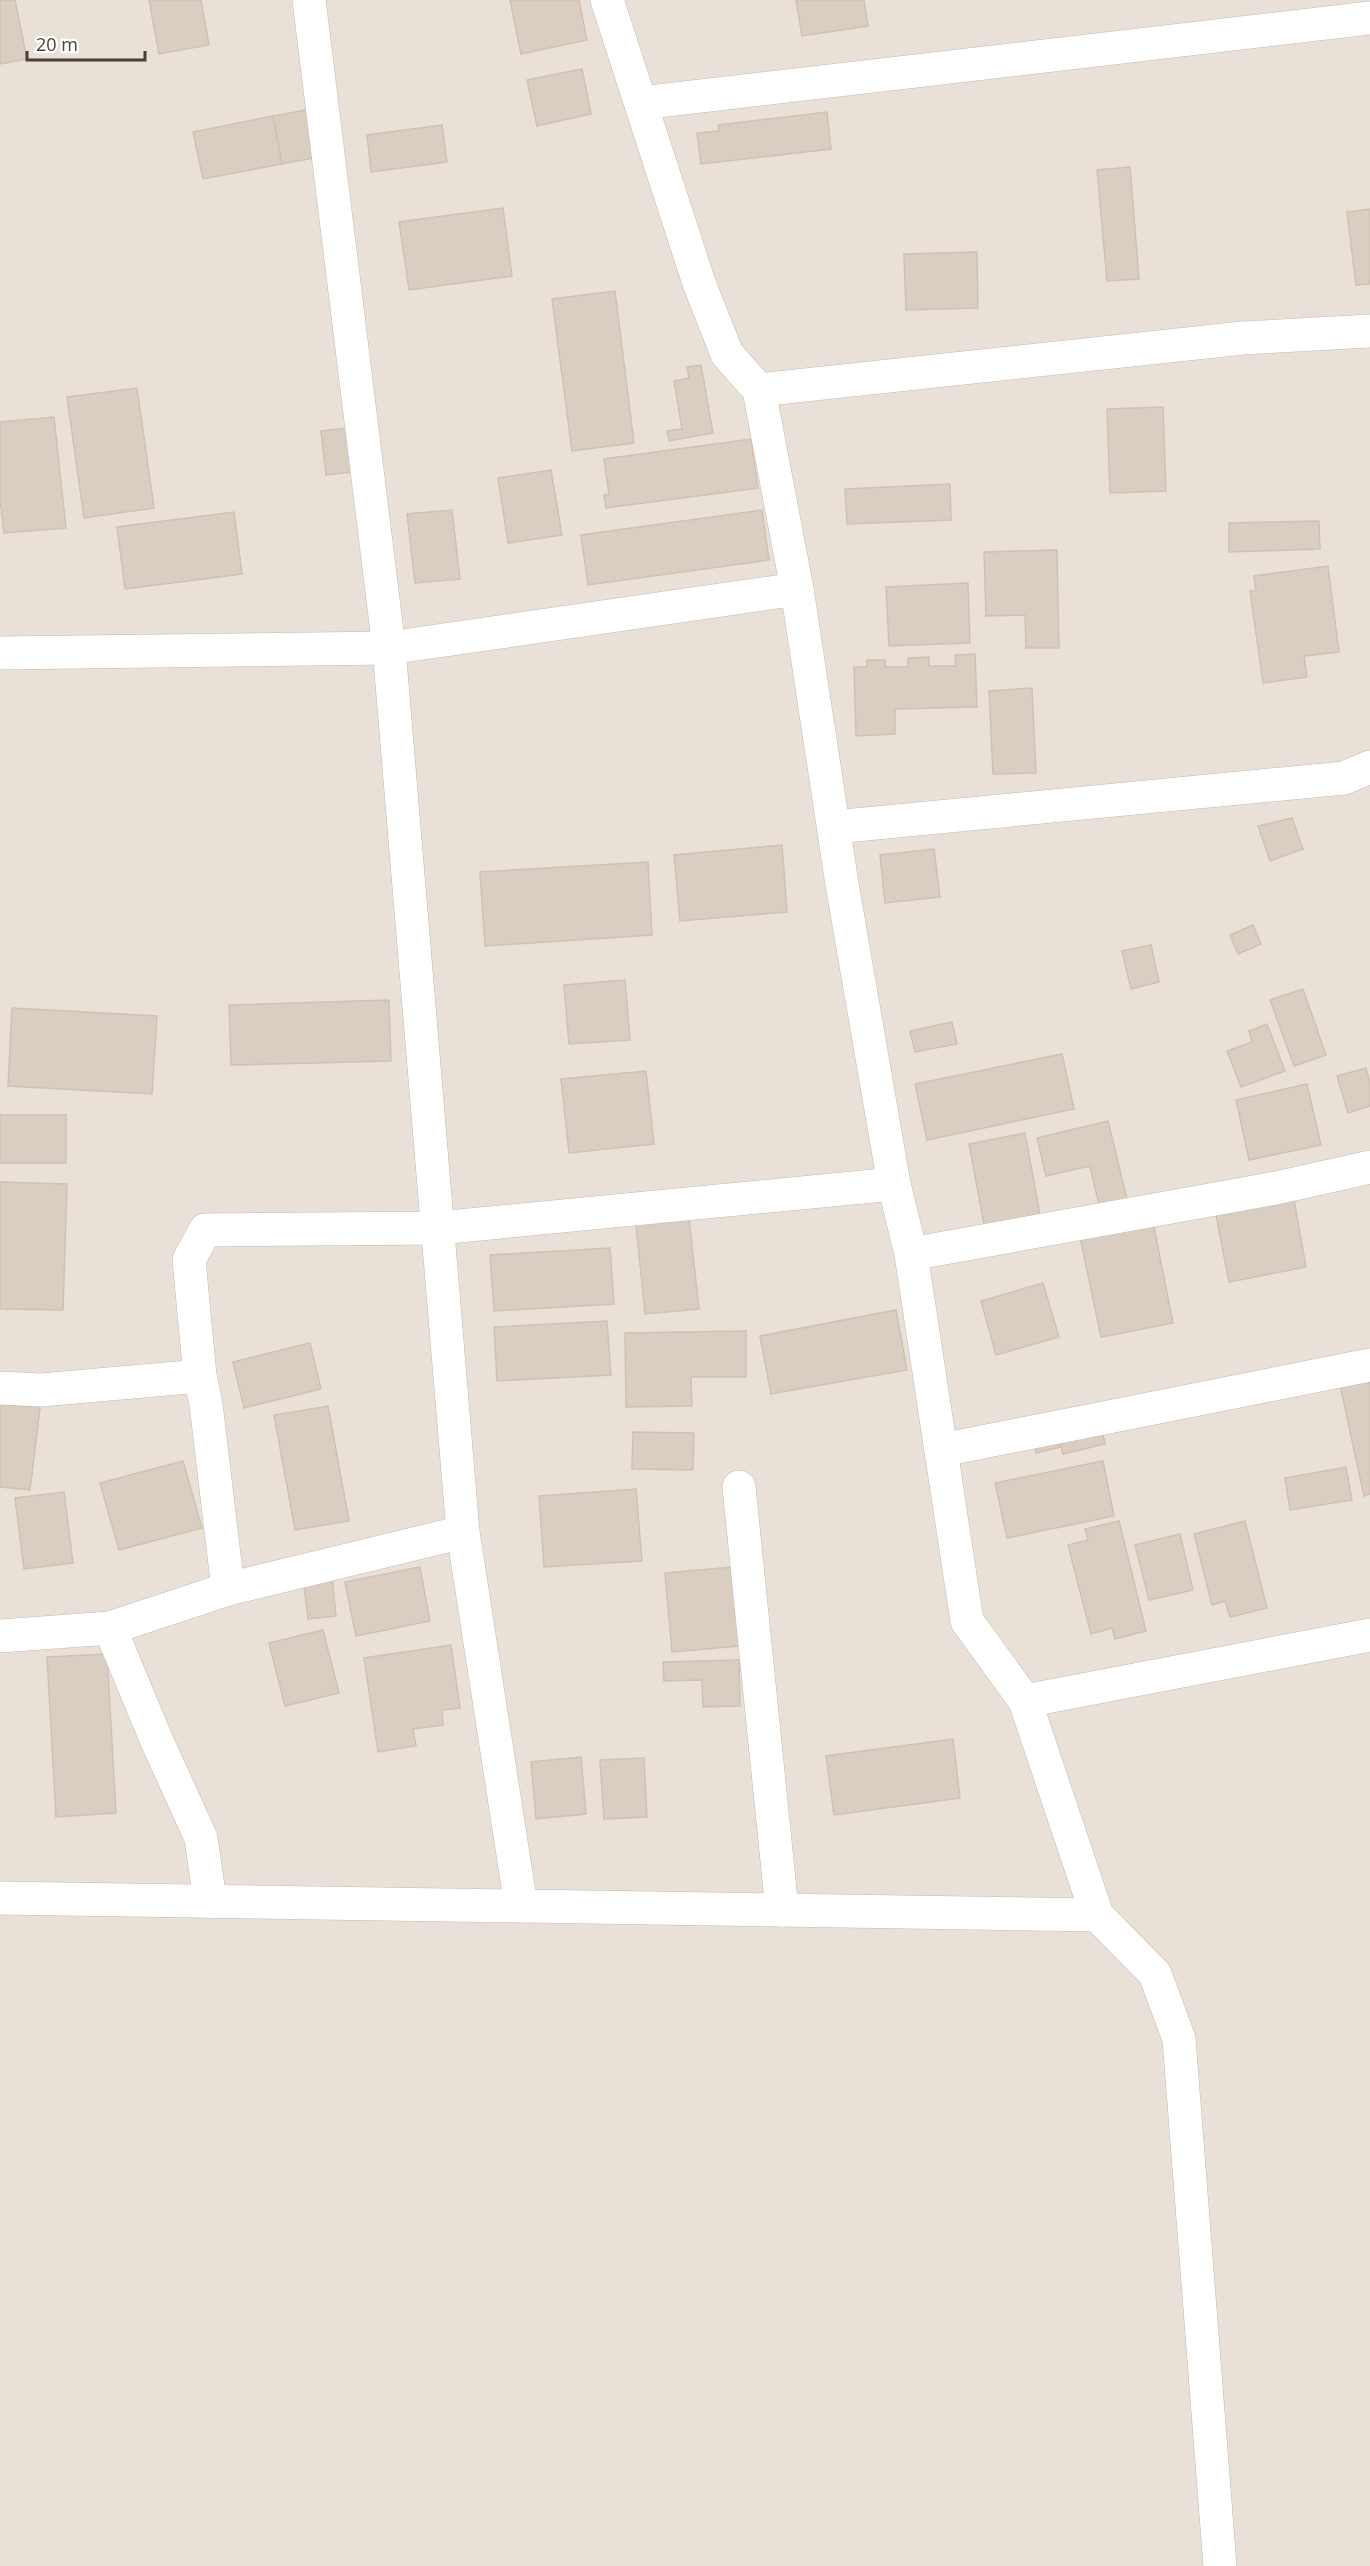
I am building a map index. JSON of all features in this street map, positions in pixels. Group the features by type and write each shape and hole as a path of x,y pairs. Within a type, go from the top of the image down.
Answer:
{"street":[{"path":"309,0 389,648 463,1532 521,1906"},
{"path":"607,0 699,283 727,354 759,390 797,589 842,884 894,1184 911,1254 967,1621 1025,1701 1097,1915 1155,1974 1179,2039 1220,2566"},
{"path":"641,103 1370,18"},
{"path":"759,390 1243,338 1370,331"},
{"path":"0,653 389,648 797,589"},
{"path":"834,827 1344,778 1370,767"},
{"path":"911,1254 1275,1188 1370,1167"},
{"path":"228,1589 206,1404 200,1376 189,1260 205,1230 438,1228 894,1184"},
{"path":"942,1450 1370,1365"},
{"path":"0,1389 41,1390 200,1376"},
{"path":"739,1487 782,1910"},
{"path":"0,1636 110,1628 228,1589 463,1532"},
{"path":"110,1628 156,1739 201,1838 210,1901"},
{"path":"1025,1701 1370,1635"},
{"path":"0,1898 1097,1915"}],"shaded area":[{"path":"0,0 1370,0 1370,2566 0,2566"}],"building":[{"path":"0,0 15,0 27,59 0,64"},
{"path":"149,0 201,0 209,45 159,54"},
{"path":"510,0 579,0 587,40 521,54"},
{"path":"796,0 864,0 868,26 802,36"},
{"path":"582,69 591,114 537,126 527,80"},
{"path":"316,108 325,156 282,164 273,116"},
{"path":"827,112 831,149 701,164 697,133 719,131 718,125"},
{"path":"273,116 282,164 203,179 193,132"},
{"path":"442,125 447,162 371,172 367,135"},
{"path":"1130,167 1139,279 1107,281 1097,170"},
{"path":"503,208 512,276 409,290 399,222"},
{"path":"1370,209 1370,284 1356,285 1347,212"},
{"path":"977,252 978,308 906,310 904,254"},
{"path":"615,291 634,443 572,451 552,299"},
{"path":"701,365 713,433 669,441 667,431 682,429 674,381 689,378 687,367"},
{"path":"137,388 154,508 84,518 67,397"},
{"path":"1163,407 1166,491 1110,493 1107,409"},
{"path":"54,417 66,528 4,533 0,499 0,422"},
{"path":"355,427 361,471 326,475 321,431"},
{"path":"751,439 758,488 606,508 604,495 609,494 604,459"},
{"path":"551,470 562,535 508,543 498,478"},
{"path":"950,484 951,520 847,524 845,489"},
{"path":"452,510 460,579 415,583 407,514"},
{"path":"762,510 769,560 588,585 581,535"},
{"path":"234,512 242,574 125,589 117,527"},
{"path":"1319,521 1320,549 1229,552 1229,523"},
{"path":"1057,550 1059,648 1026,648 1025,615 986,616 984,552"},
{"path":"1328,566 1339,652 1304,656 1307,677 1263,683 1250,591 1256,591 1254,576"},
{"path":"968,583 970,643 889,646 886,587"},
{"path":"975,654 977,707 895,709 895,734 856,736 854,667 867,667 867,660 885,660 886,667 908,667 908,658 929,657 929,666 956,666 955,655"},
{"path":"1032,688 1036,773 993,774 989,691"},
{"path":"1292,818 1303,849 1270,861 1258,826"},
{"path":"782,845 787,912 680,921 674,855"},
{"path":"934,849 940,897 885,903 880,855"},
{"path":"648,862 652,935 485,946 480,872"},
{"path":"1253,925 1261,944 1238,954 1230,935"},
{"path":"1151,945 1159,982 1131,989 1122,951"},
{"path":"625,980 630,1040 569,1044 564,985"},
{"path":"1303,989 1326,1055 1294,1066 1270,1000"},
{"path":"389,1000 391,1061 231,1065 229,1005"},
{"path":"12,1008 157,1016 152,1094 8,1086"},
{"path":"952,1022 957,1044 915,1052 910,1031"},
{"path":"1267,1024 1285,1071 1241,1087 1227,1051 1252,1042 1249,1031"},
{"path":"1062,1054 1074,1109 927,1140 915,1084"},
{"path":"1366,1068 1370,1084 1370,1106 1348,1113 1337,1076"},
{"path":"646,1071 654,1144 569,1153 561,1079"},
{"path":"1307,1084 1321,1145 1249,1160 1236,1100"},
{"path":"0,1115 66,1115 66,1163 0,1163"},
{"path":"1108,1121 1127,1199 1099,1205 1090,1166 1046,1176 1037,1138"},
{"path":"1025,1133 1041,1220 985,1230 969,1144"},
{"path":"0,1182 67,1184 63,1310 0,1309"},
{"path":"1294,1200 1306,1267 1229,1282 1216,1215"},
{"path":"688,1210 699,1309 645,1314 635,1215"},
{"path":"1153,1222 1173,1323 1101,1337 1080,1237"},
{"path":"610,1248 614,1304 494,1311 490,1255"},
{"path":"1043,1283 1059,1337 996,1355 981,1301"},
{"path":"896,1310 907,1370 771,1394 760,1336"},
{"path":"607,1321 611,1375 497,1381 494,1327"},
{"path":"746,1331 746,1377 691,1377 692,1406 626,1407 625,1333"},
{"path":"310,1343 321,1389 244,1408 233,1362"},
{"path":"1370,1379 1370,1494 1364,1496 1340,1385"},
{"path":"0,1395 41,1400 30,1490 0,1487"},
{"path":"328,1406 349,1521 295,1530 274,1415"},
{"path":"1100,1421 1105,1444 1063,1454 1058,1431"},
{"path":"1058,1431 1061,1447 1036,1453 1032,1437"},
{"path":"633,1432 694,1433 693,1470 632,1469"},
{"path":"183,1461 202,1528 119,1550 100,1483"},
{"path":"1103,1461 1114,1516 1007,1538 995,1483"},
{"path":"1346,1467 1352,1500 1290,1510 1285,1478"},
{"path":"636,1489 642,1561 544,1567 539,1496"},
{"path":"64,1492 73,1563 24,1569 15,1498"},
{"path":"1119,1521 1146,1631 1115,1639 1112,1628 1091,1634 1068,1545 1088,1540 1085,1529"},
{"path":"1245,1521 1267,1608 1230,1617 1225,1601 1212,1605 1194,1534"},
{"path":"1180,1534 1193,1590 1149,1600 1135,1545"},
{"path":"420,1567 430,1621 356,1636 345,1582"},
{"path":"732,1567 739,1646 672,1652 665,1573"},
{"path":"332,1575 336,1616 308,1619 303,1578"},
{"path":"323,1630 339,1693 285,1706 269,1643"},
{"path":"451,1645 460,1708 442,1710 443,1725 413,1729 416,1746 378,1752 364,1658"},
{"path":"107,1654 116,1813 56,1817 47,1657"},
{"path":"739,1660 740,1706 703,1707 702,1680 664,1681 663,1662"},
{"path":"953,1739 960,1798 834,1815 826,1756"},
{"path":"581,1757 586,1814 536,1819 531,1762"},
{"path":"644,1758 647,1817 604,1819 600,1760"}]}
